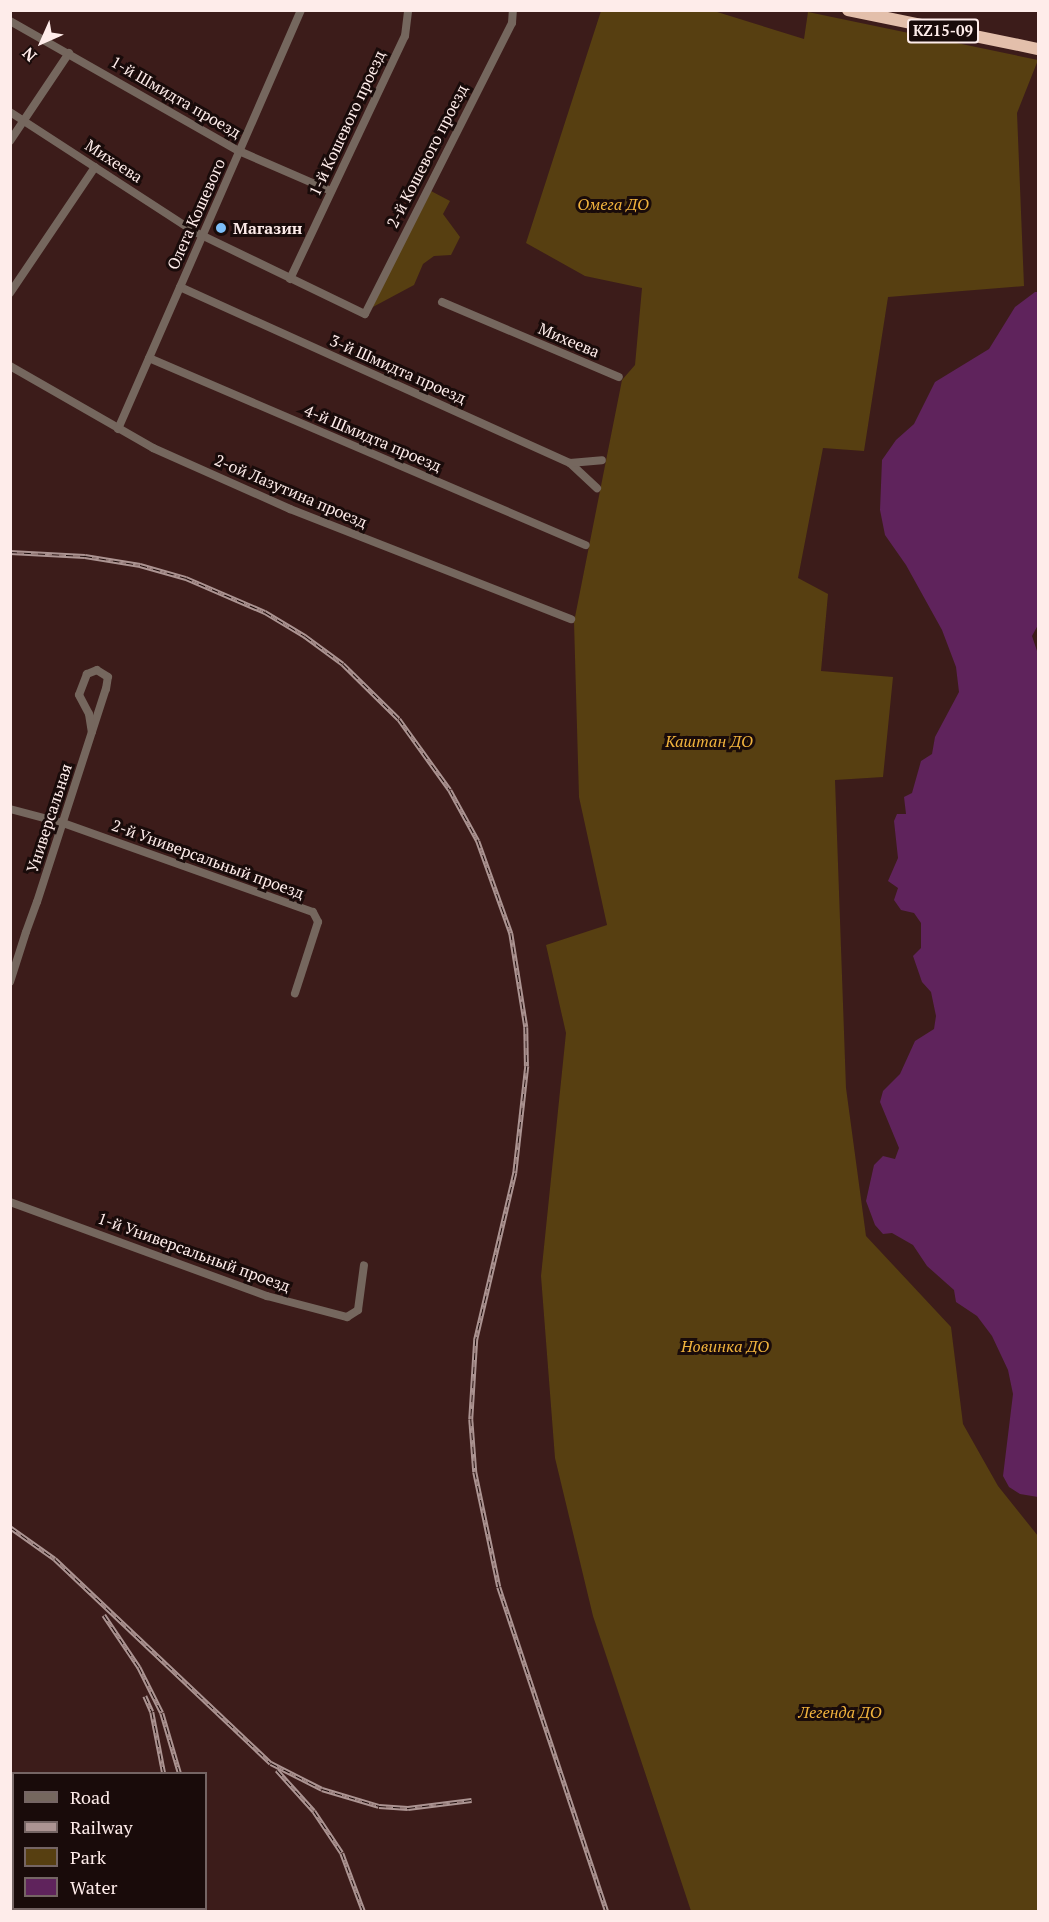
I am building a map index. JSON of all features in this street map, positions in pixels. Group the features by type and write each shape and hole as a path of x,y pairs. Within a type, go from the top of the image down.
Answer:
{"highway":[{"name":"KZ15-09","path":"848,10 1038,50"}],"street":[{"name":"Олега Кошевого","path":"118,429 301,10"},
{"name":"1-й Кошевого проезд","path":"290,279 405,36 408,10"},
{"name":"2-й Кошевого проезд","path":"290,279 365,314 512,23 513,10"},
{"name":"1-й Шмидта проезд","path":"10,21 239,151 331,191"},
{"path":"10,141 69,53"},
{"name":"Михеева","path":"10,112 202,236"},
{"path":"10,293 95,167"},
{"path":"202,236 290,279"},
{"name":"3-й Шмидта проезд","path":"180,287 570,463 597,488"},
{"name":"Михеева","path":"442,303 619,377"},
{"name":"4-й Шмидта проезд","path":"148,358 586,545"},
{"name":"2-ой Лазутина проезд","path":"10,366 118,429 290,509 571,619"},
{"path":"570,463 602,460"},
{"name":"Универсальная","path":"10,982 63,823 92,732 108,680 96,670 87,674 79,695 89,714 92,732"},
{"name":"2-й Универсальный проезд","path":"10,809 63,823 317,915 295,993"},
{"name":"1-й Универсальный проезд","path":"10,1202 267,1296 347,1317 358,1310 364,1265"}],"green space":[{"path":"601,11 714,11 804,39 808,12 1038,60 1017,113 1024,286 888,297 864,451 823,448 798,578 828,594 821,671 893,677 883,777 835,780 846,1088 866,1236 951,1327 963,1424 998,1486 1038,1536 1038,1911 691,1911 593,1616 555,1458 541,1276 566,1033 546,945 607,925 579,797 574,622 622,380 635,365 642,288 585,276 526,243"},
{"path":"431,191 450,201 443,214 460,237 451,255 434,256 423,264 414,285 371,308"}],"water":[{"path":"1038,292 1038,625 1032,636 1038,654 1038,1497 1020,1494 1009,1487 1003,1476 1013,1394 1008,1370 992,1336 977,1316 956,1302 954,1290 927,1266 913,1245 892,1233 883,1234 875,1225 866,1201 874,1165 883,1156 895,1159 899,1148 880,1102 883,1091 900,1074 915,1041 934,1029 936,1016 931,992 922,982 913,956 921,948 921,923 914,913 901,910 894,900 898,888 888,881 898,858 894,821 897,814 906,814 904,797 912,793 921,761 932,754 935,737 959,692 956,667 942,630 906,565 885,535 880,510 882,460 896,440 914,424 935,382 989,349 1015,307"}],"railway":[{"path":"10,552 85,556 140,565 186,578 265,612 305,636 343,664 399,719 450,790 478,841 511,933 526,1027 527,1066 515,1173 476,1339 471,1419 475,1472 499,1587 607,1912"},
{"path":"10,1527 55,1559 271,1763 322,1789 379,1806 408,1808 472,1800"},
{"path":"104,1615 139,1667 162,1713 179,1772"},
{"path":"145,1696 152,1712 164,1772"},
{"path":"277,1770 314,1811 342,1853 364,1912"}],"place":[{"name":"Магазин","path":"221,228"}],"park label":[{"name":"Омега ДО","path":"613,204"},
{"name":"Каштан ДО","path":"709,741"},
{"name":"Новинка ДО","path":"725,1346"},
{"name":"Легенда ДО","path":"840,1712"}]}
